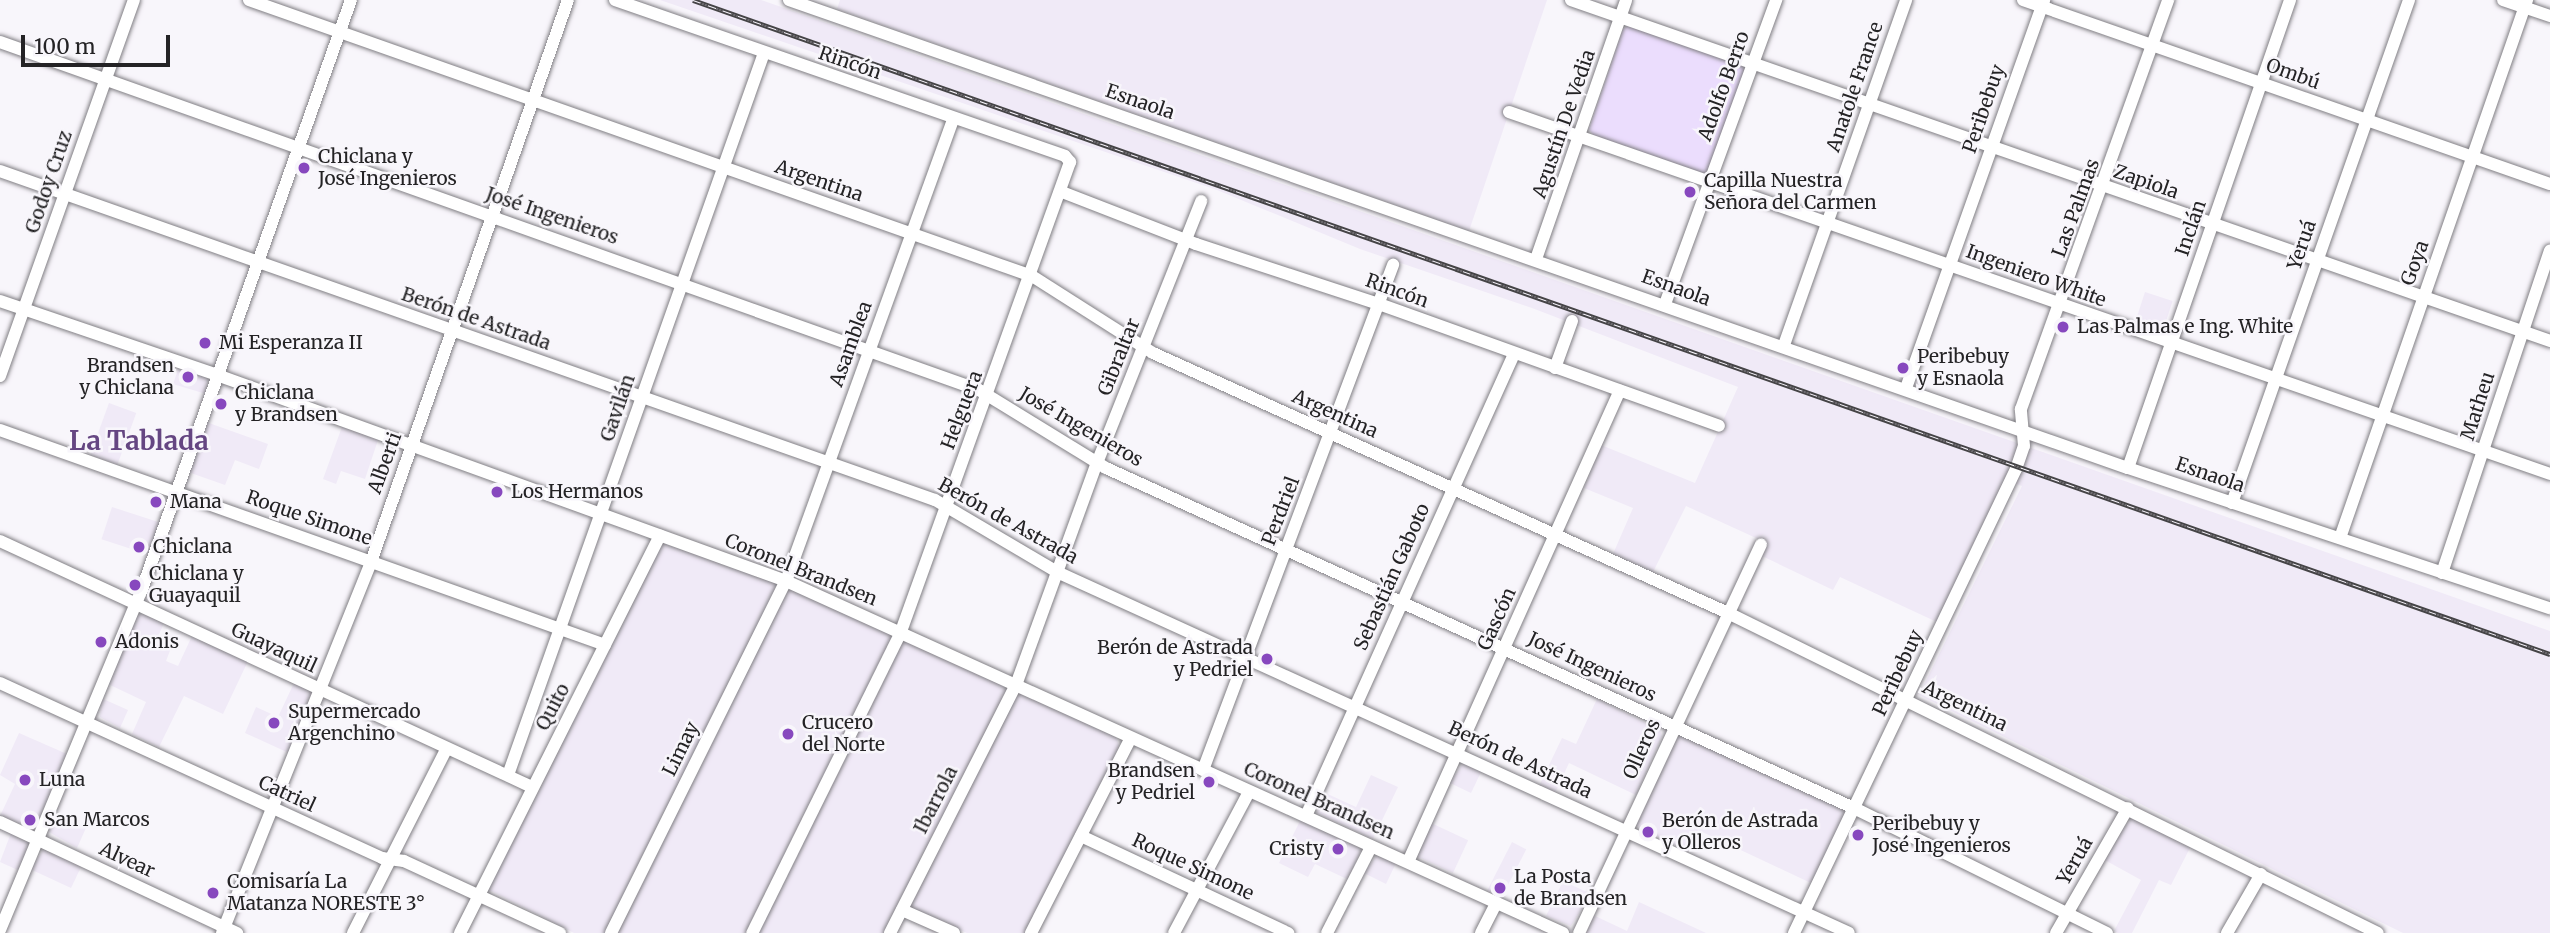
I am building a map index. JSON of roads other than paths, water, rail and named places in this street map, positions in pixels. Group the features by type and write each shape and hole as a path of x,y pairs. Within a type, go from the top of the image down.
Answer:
{"street":[{"name":"Godoy Cruz","path":"0,376 134,0"},
{"name":"Argentina","path":"249,0 1032,276 1144,348 1728,613 1907,698 2378,933"},
{"path":"0,930 135,606 351,0"},
{"name":"Alberti","path":"223,930 322,692 372,559 568,0"},
{"name":"Rincón","path":"615,0 1065,156 1070,162"},
{"name":"Esnaola","path":"789,0 1784,345 2128,468 2550,608"},
{"name":"Zapiola","path":"1571,0 2422,299 2550,341"},
{"name":"Agustín De Vedia","path":"1536,259 1581,136 1626,0"},
{"name":"Adolfo Berro","path":"1665,304 1776,0"},
{"name":"Anatole France","path":"1784,345 1906,0"},
{"name":"Ombú","path":"2024,0 2042,3 2152,45 2550,184"},
{"name":"Las Palmas","path":"2020,428 2021,410 2104,188 2168,0"},
{"name":"Inclán","path":"2128,468 2290,0"},
{"name":"Yeruá","path":"2232,503 2409,0"},
{"path":"2503,0 2525,4 2550,16"},
{"name":"Peribebuy","path":"1906,388 2042,3"},
{"name":"Goya","path":"2340,538 2379,416 2525,4"},
{"name":"José Ingenieros","path":"0,42 870,349 989,395 1097,463 1856,809 2107,933"},
{"name":"Gavilán","path":"508,775 558,628 602,515 721,167 764,53"},
{"name":"Ingeniero White","path":"1509,112 2550,474"},
{"name":"Asamblea","path":"786,581 953,119"},
{"name":"Helguera","path":"752,933 901,632 945,505 1032,276 1070,162"},
{"name":"Berón de Astrada","path":"0,171 945,505 1057,572 1355,705 1849,933"},
{"name":"Rincón","path":"1062,192 1186,239 1379,304 1719,426"},
{"name":"Gibraltar","path":"1016,685 1097,463 1201,201"},
{"name":"Matheu","path":"2442,573 2550,251"},
{"name":"Perdriel","path":"1203,770 1332,434 1393,265"},
{"name":"Coronel Brandsen","path":"0,301 217,375 786,581 1563,933"},
{"path":"1555,368 1572,321"},
{"name":"Sebastián Gaboto","path":"1306,816 1514,354"},
{"name":"Gascón","path":"1408,862 1620,390"},
{"name":"Peribebuy","path":"1794,933 1856,809 2016,469 2024,446 2020,428"},
{"name":"Roque Simone","path":"0,430 372,559 605,645"},
{"name":"Quito","path":"479,895 660,536"},
{"name":"Guayaquil","path":"0,541 446,750 533,787"},
{"name":"Olleros","path":"1579,933 1673,726 1760,545"},
{"name":"Limay","path":"611,933 786,581"},
{"name":"Catriel","path":"0,683 273,809 479,895 560,933"},
{"name":"Ibarrola","path":"890,933 1016,685"},
{"path":"1031,933 1131,738"},
{"path":"353,933 446,750"},
{"path":"1174,933 1249,792"},
{"name":"Yeruá","path":"2056,933 2128,808"},
{"name":"Alvear","path":"0,821 223,930 237,933"},
{"name":"Roque Simone","path":"1081,836 1288,933"},
{"path":"1327,933 1371,847"},
{"path":"2227,933 2261,874"},
{"path":"460,933 479,895"},
{"path":"1480,933 1496,903"},
{"path":"902,910 954,933"}],"railway":[{"path":"693,0 2550,654"}],"place":[{"name":"Chiclana y José Ingenieros","path":"304,168"},
{"name":"Capilla Nuestra Señora del Carmen","path":"1690,192"},
{"name":"Las Palmas e Ing. White","path":"2063,327"},
{"name":"Mi Esperanza II","path":"205,343"},
{"name":"Peribebuy y Esnaola","path":"1903,368"},
{"name":"Brandsen y Chiclana","path":"188,377"},
{"name":"Chiclana y Brandsen","path":"221,404"},
{"name":"Los Hermanos","path":"497,492"},
{"name":"Mana","path":"156,502"},
{"name":"Chiclana","path":"139,547"},
{"name":"Chiclana y Guayaquil","path":"135,585"},
{"name":"Adonis","path":"101,642"},
{"name":"Berón de Astrada y Pedriel","path":"1267,659"},
{"name":"Supermercado Argenchino","path":"274,723"},
{"name":"Crucero del Norte","path":"788,734"},
{"name":"Luna","path":"25,780"},
{"name":"Brandsen y Pedriel","path":"1209,782"},
{"name":"San Marcos","path":"30,820"},
{"name":"Berón de Astrada y Olleros","path":"1648,832"},
{"name":"Peribebuy y José Ingenieros","path":"1858,835"},
{"name":"Cristy","path":"1338,849"},
{"name":"La Posta de Brandsen","path":"1500,888"},
{"name":"Comisaría La Matanza NORESTE 3°","path":"213,893"}],"district":[{"name":"La Tablada","path":"139,441"}]}
